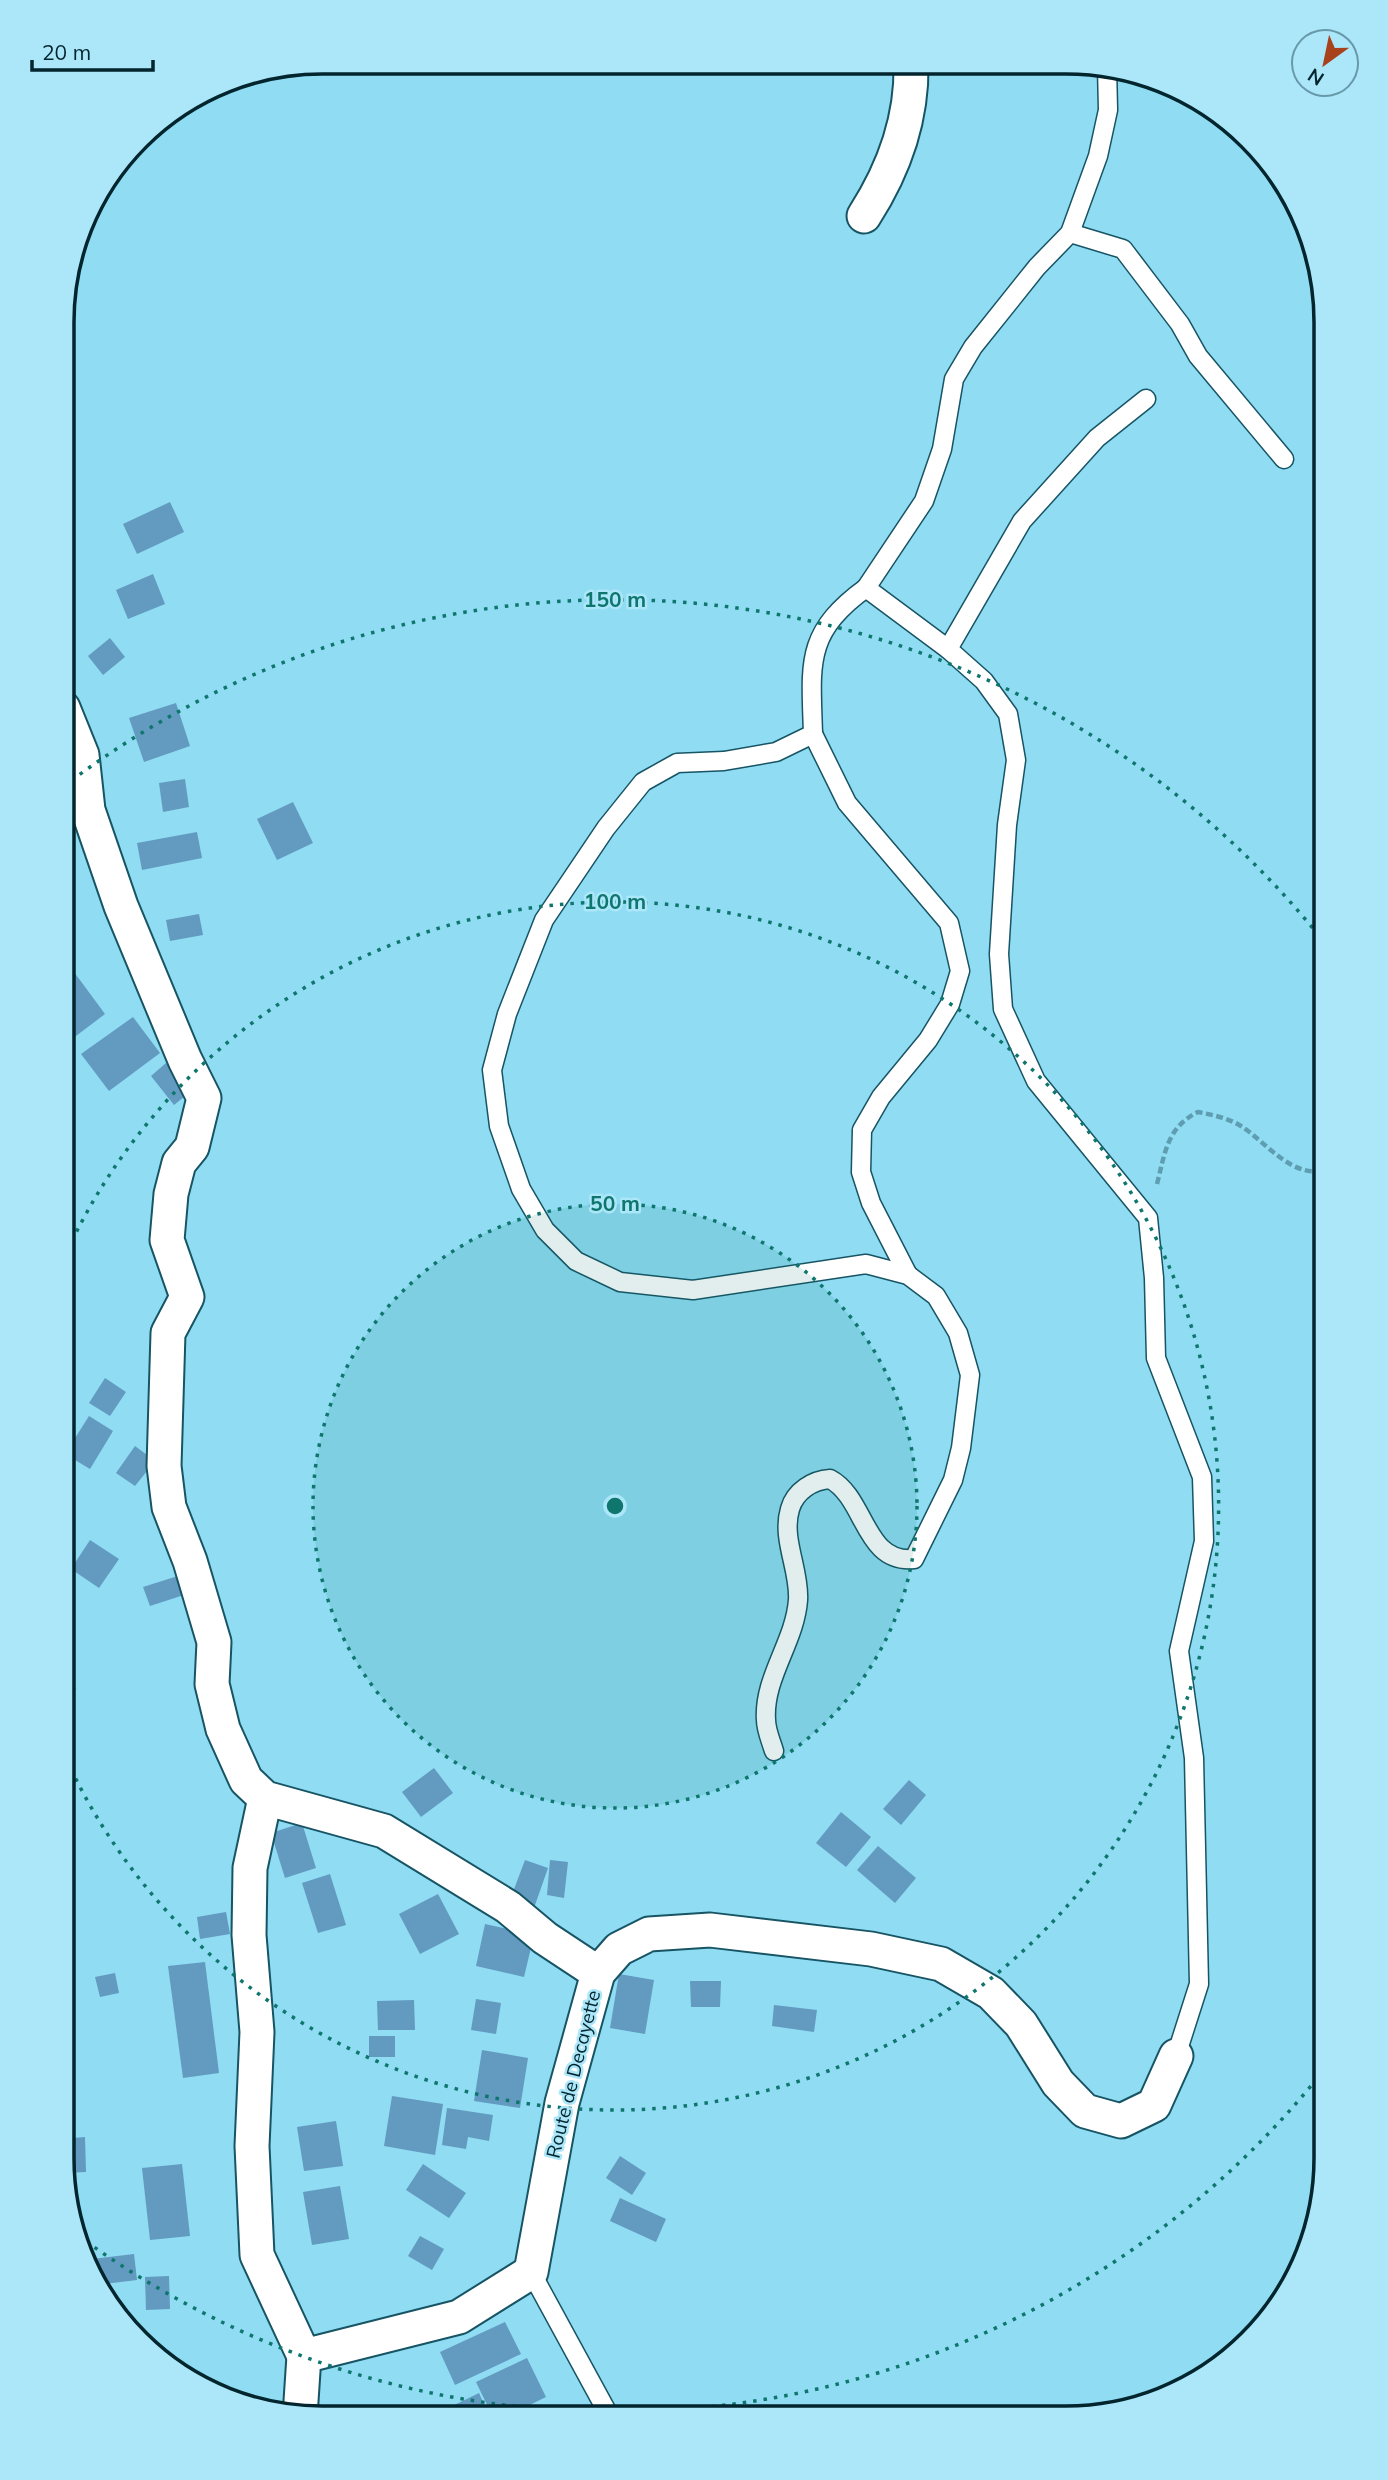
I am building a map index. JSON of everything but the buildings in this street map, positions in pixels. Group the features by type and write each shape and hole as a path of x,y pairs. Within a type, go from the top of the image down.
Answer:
{"street":[{"path":"864,216 897,156 911,88 911,74"},
{"path":"74,735 82,755 75,812 121,906 185,1060 204,1098 192,1147 179,1163 171,1194 167,1240 187,1297 168,1333 164,1466 169,1507 190,1561 214,1642 212,1684 223,1729 246,1780 265,1798 384,1830 508,1907 545,1938 598,1973"},
{"path":"265,1798 250,1868 249,1935 257,2032 253,2146 257,2255 304,2356 301,2405"},
{"name":"Route de Decayette","path":"531,2272 562,2103 598,1973 619,1949 649,1934 710,1930 871,1949 941,1964 991,1993 1021,2024 1058,2083 1086,2111 1121,2121 1154,2105 1176,2056"},
{"path":"304,2356 459,2316 531,2272"}],"lane":[{"path":"908,1275 871,1203 861,1172 862,1129 881,1097 928,1040 950,1004 960,971 949,923 847,803 813,734 816,643 840,607 866,588 924,501 942,449 954,379 981,337 1037,267 1070,233 1098,156 1108,110 1107,77"},
{"path":"1070,233 1123,249 1180,324 1198,356 1284,460"},
{"path":"948,649 1022,521 1097,438 1146,399"},
{"path":"866,588 948,649 984,681 1009,713 1016,760 1007,825 999,954 1003,1009 1036,1081 1148,1218 1154,1278 1156,1358 1202,1477 1204,1541 1179,1651 1194,1758 1199,1984 1176,2056"},
{"path":"774,1751 766,1722 766,1700 798,1601 795,1567 787,1529 790,1508 807,1486 817,1480 830,1479 851,1496 877,1547 903,1560 914,1559 953,1480 971,1375 958,1333 936,1296 908,1275 866,1264 692,1290 620,1282 576,1261 545,1230 521,1189 499,1126 492,1070 507,1014 544,920 606,828 643,782 677,763 724,761 776,752 813,734"},
{"path":"531,2272 604,2406"}],"path":[{"path":"1148,1218 1168,1141 1182,1120 1198,1112 1239,1125 1295,1168 1314,1171"}]}
